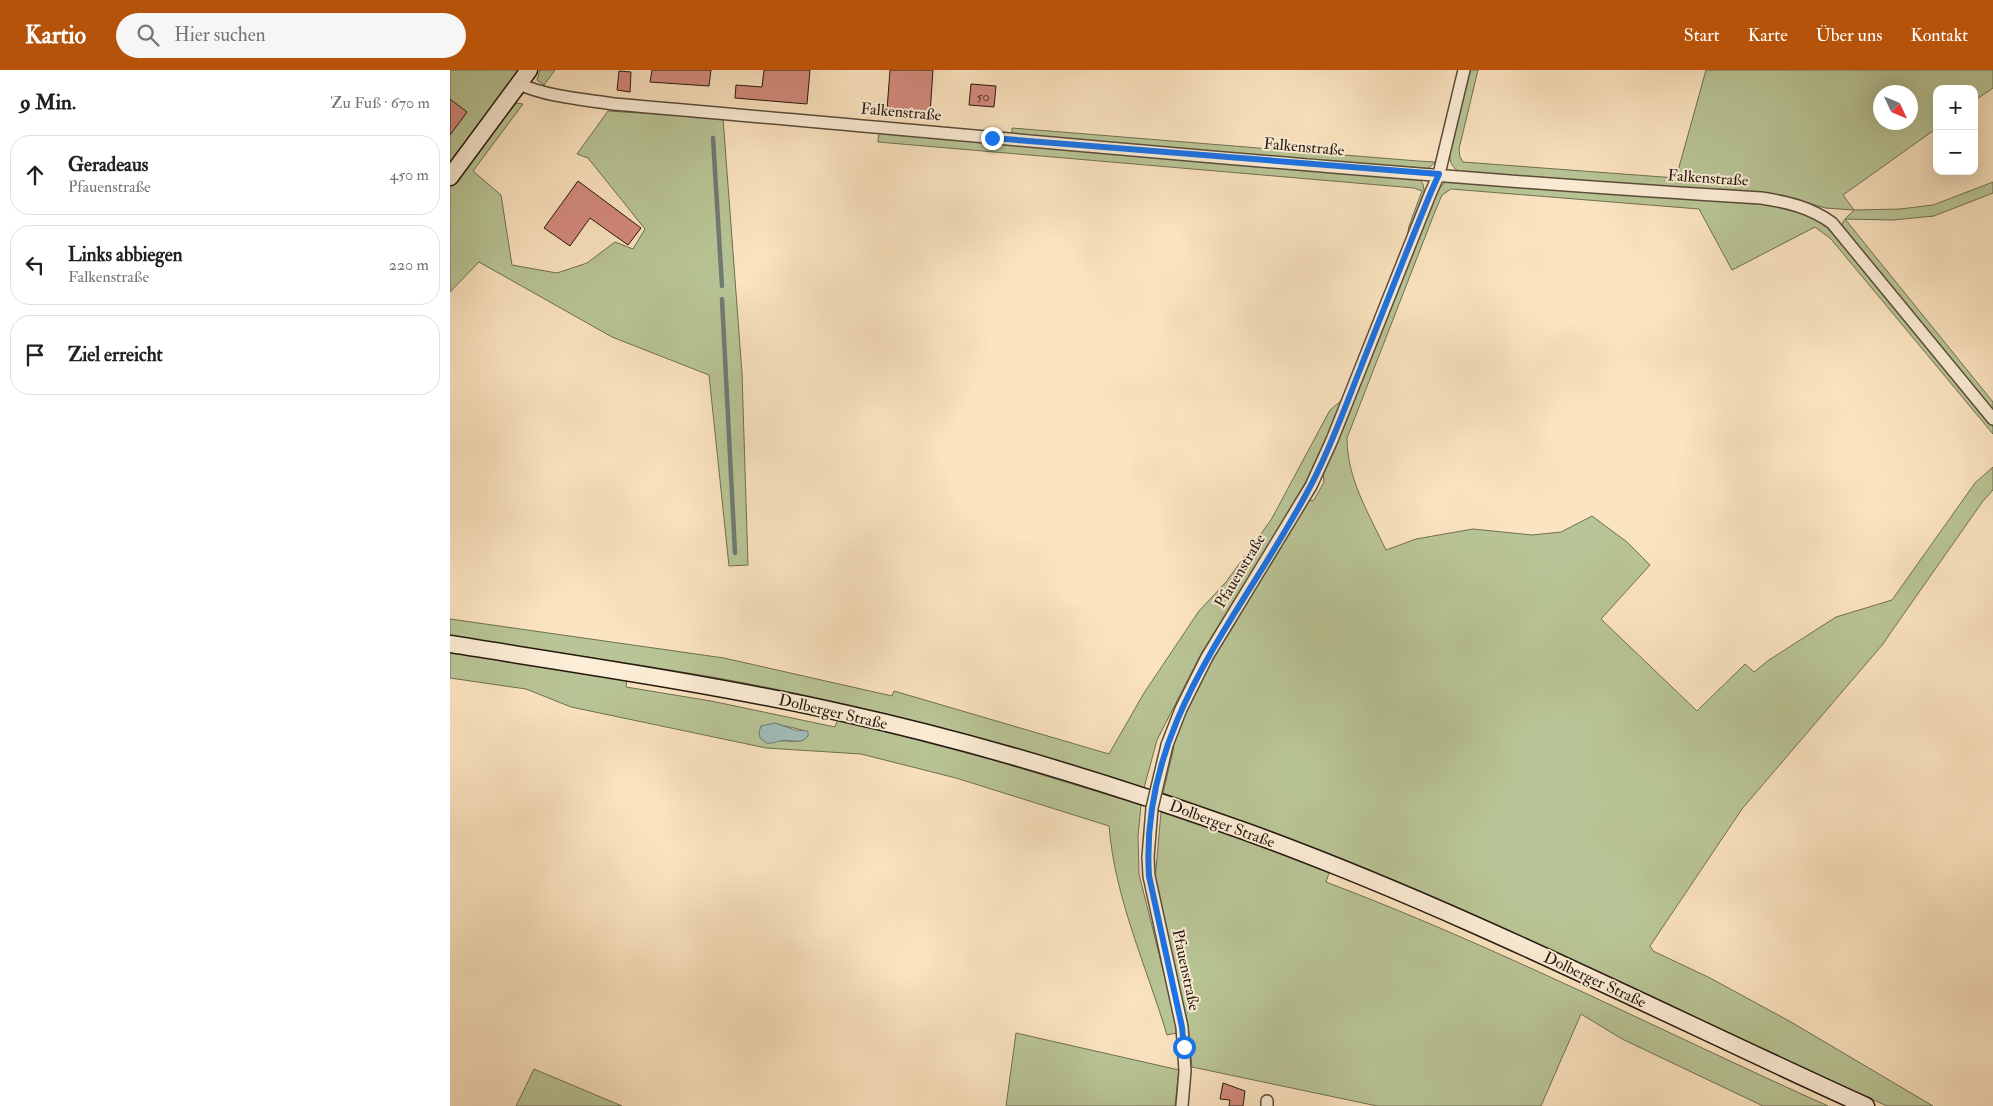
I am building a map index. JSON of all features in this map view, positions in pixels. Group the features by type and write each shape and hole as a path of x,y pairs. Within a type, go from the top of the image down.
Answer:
{"main road":[{"path":"450,177 529,70"},
{"name":"Dolberger Straße","path":"450,644 713,686 845,713 992,751 1152,800 1249,833 1303,854 1483,929 1866,1106"}],"street":[{"name":"Pfauenstraße","path":"1182,1106 1185,1071 1182,1027 1149,876 1148,857 1152,808 1167,745 1181,709 1207,657 1311,486 1332,440 1439,174 1464,70"},
{"name":"Falkenstraße","path":"519,84 535,91 558,96 614,104 1012,140 1761,198 1808,209 1822,216 1842,234 1993,419"}],"green space":[{"path":"450,70 521,70 450,161"},
{"path":"540,70 555,70 544,85 537,80"},
{"path":"1468,70 1478,70 1459,149 1463,162 1676,178 1706,70 1993,70 1993,88 1978,98 1978,85 1933,85 1933,131 1843,195 1854,210 1825,208 1792,198 1762,194 1459,172 1451,162 1449,150"},
{"path":"516,103 523,104 473,171 501,195 512,265 557,273 587,263 615,242 633,249 645,229 588,158 577,154 608,111 723,118 742,373 748,565 729,566 709,375 612,337 479,262 450,292 450,189"},
{"path":"1012,128 1435,162 1429,168 1423,169 1012,135"},
{"path":"879,131 1419,179 1423,184 1425,196 1406,244 1409,226 1422,191 1414,188 878,142"},
{"path":"1457,181 1761,203 1801,212 1835,234 1993,427 1993,434 1831,239 1815,227 1732,270 1699,209 1451,189 1442,195 1434,214 1347,438 1348,453 1355,482 1366,510 1386,550 1416,539 1473,529 1532,535 1561,532 1592,516 1627,542 1650,565 1601,619 1697,711 1745,664 1754,672 1769,660 1836,617 1892,600 1975,483 1993,467 1993,490 1983,501 1883,644 1742,809 1650,946 1653,951 1710,978 1791,1022 1933,1106 1887,1106 1529,940 1348,862 1256,826 1163,793 1174,747 1171,745 1199,682 1308,501 1314,500 1324,482 1323,470 1434,195 1445,182"},
{"path":"1993,182 1993,193 1934,216 1893,220 1845,219 1854,210 1900,209 1933,205"},
{"path":"1845,219 1993,402 1993,413 1842,227"},
{"path":"1343,399 1318,459 1303,487 1277,533 1201,654 1157,740 1144,788 1038,755 930,725 767,687 614,661 450,637 450,619 724,658 892,696 894,691 1109,754 1144,693 1199,611 1226,582 1271,520 1330,410"},
{"path":"450,653 627,678 626,687 711,701 835,727 838,719 990,759 1141,805 1138,836 1139,874 1176,1022 1176,1033 1167,1035 1132,932 1112,853 1109,826 956,778 861,754 766,748 571,707 526,689 450,678","holes":["775,723 801,730 808,733 804,740 780,741"]},
{"path":"1161,812 1246,841 1329,873 1326,882 1454,934 1828,1106 1763,1106 1622,1039 1581,1014 1541,1106 1377,1106 1192,1067 1188,1025 1157,897 1155,881"},
{"path":"1016,1033 1179,1070 1175,1106 1006,1106"},
{"path":"534,1069 622,1106 516,1106"}],"water":[{"path":"775,723 795,730 808,731 808,736 802,741 784,740 767,743 760,738 761,726"}],"building":[{"path":"652,70 711,70 709,86 650,82"},
{"path":"764,70 810,70 807,104 735,98 736,85 762,87"},
{"path":"890,70 933,70 930,114 887,110"},
{"path":"619,71 631,72 630,92 617,90"},
{"path":"971,84 996,86 994,107 969,105"},
{"path":"450,99 467,112 450,135"},
{"path":"578,181 641,228 628,245 590,218 570,246 544,228"},
{"path":"1223,1083 1245,1091 1243,1106 1229,1106 1230,1100 1220,1099"}],"waterway":[{"path":"713,138 722,286"},
{"path":"722,299 735,553"}],"route":[{"path":"992,138 1439,174 1332,440 1311,486 1207,657 1181,709 1167,745 1152,808 1148,857 1149,876 1182,1027 1184,1047"}]}
